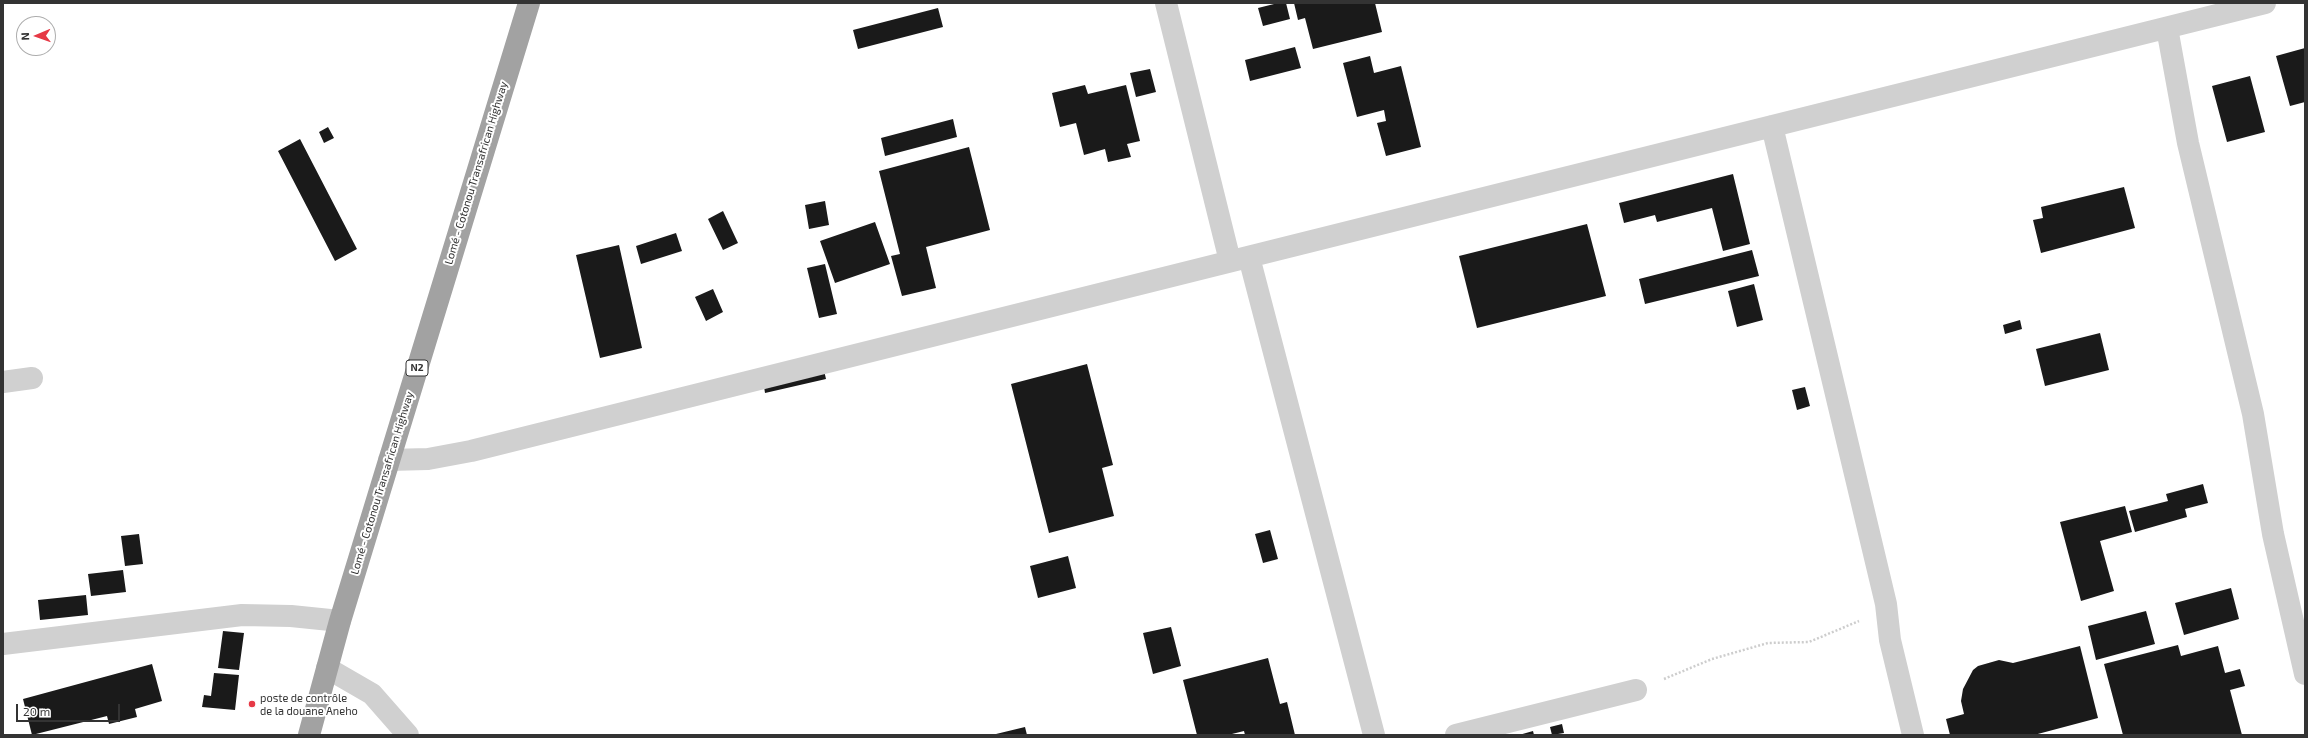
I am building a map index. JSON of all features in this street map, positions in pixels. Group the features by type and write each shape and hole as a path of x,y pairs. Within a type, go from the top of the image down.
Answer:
{"highway":[{"name":"Lomé - Cotonou Transafrican Highway","path":"309,735 340,621 528,3"}],"street":[{"path":"1166,3 1374,735"},
{"path":"389,460 428,459 471,451 2167,28 2217,9 2265,3"},
{"path":"2167,28 2188,143 2253,414 2273,534 2305,674"},
{"path":"1772,126 1886,604 1890,640 1913,735"},
{"path":"3,382 32,378"},
{"path":"3,644 242,615 291,616 340,621"},
{"path":"328,668 372,694 408,735"},
{"path":"1456,735 1636,690"}],"path":[{"path":"1636,690 1712,659 1768,643 1809,642 1855,624 1886,604"}],"building":[{"path":"1278,3 1286,3 1290,19 1263,26 1258,8"},
{"path":"1294,3 1375,3 1382,32 1313,49 1305,18 1298,20"},
{"path":"938,8 943,27 858,49 853,30"},
{"path":"1295,47 1301,68 1250,81 1245,60"},
{"path":"2305,48 2305,102 2290,106 2276,56"},
{"path":"1370,56 1374,73 1401,66 1421,147 1386,156 1377,123 1386,121 1384,110 1357,117 1343,63"},
{"path":"1150,69 1156,92 1136,97 1130,73"},
{"path":"2250,76 2265,132 2227,142 2212,86"},
{"path":"1085,85 1088,94 1126,85 1140,141 1127,144 1131,157 1108,162 1105,149 1084,155 1076,123 1060,127 1052,93"},
{"path":"953,119 957,137 885,156 881,138"},
{"path":"328,127 334,138 324,143 319,132"},
{"path":"300,139 357,249 335,261 278,151"},
{"path":"969,147 990,230 926,247 936,288 902,296 891,256 900,254 879,171"},
{"path":"1733,174 1750,244 1723,251 1712,208 1657,222 1655,215 1624,223 1619,203"},
{"path":"2124,187 2135,228 2041,253 2033,220 2043,218 2041,207"},
{"path":"825,201 829,225 809,229 805,205"},
{"path":"723,211 738,243 723,250 708,219"},
{"path":"875,222 890,264 835,283 820,241"},
{"path":"1587,224 1606,296 1477,328 1459,256"},
{"path":"676,233 682,251 641,264 636,246"},
{"path":"619,245 642,348 600,358 576,255"},
{"path":"1752,250 1759,276 1645,304 1639,279"},
{"path":"825,264 837,314 819,318 807,268"},
{"path":"1754,284 1763,320 1737,327 1728,291"},
{"path":"713,289 723,312 706,321 695,297"},
{"path":"2020,320 2022,329 2005,334 2003,325"},
{"path":"2100,333 2109,370 2045,386 2036,349"},
{"path":"1087,364 1113,465 1102,468 1114,516 1049,533 1011,384"},
{"path":"823,366 826,379 765,393 763,380"},
{"path":"1805,387 1810,406 1797,410 1792,390"},
{"path":"2203,484 2208,503 2185,509 2187,517 2135,532 2129,511 2168,501 2166,494"},
{"path":"2125,506 2132,532 2100,541 2114,591 2081,601 2060,522"},
{"path":"1270,530 1278,559 1263,563 1255,534"},
{"path":"139,534 143,564 125,566 121,536"},
{"path":"1068,556 1076,588 1038,598 1030,566"},
{"path":"123,570 126,592 91,596 88,574"},
{"path":"2231,588 2239,619 2184,635 2175,603"},
{"path":"86,595 88,615 40,620 38,600"},
{"path":"2146,611 2155,644 2096,660 2088,626"},
{"path":"1171,627 1181,666 1153,674 1143,633"},
{"path":"223,631 244,633 239,670 218,668"},
{"path":"2178,645 2181,656 2218,646 2225,673 2240,669 2245,686 2230,690 2242,735 2123,735 2104,664"},
{"path":"2080,646 2098,718 2034,735 1950,735 1946,719 1964,714 1961,701 1963,689 1973,670 1978,666 1999,660 2013,663"},
{"path":"1268,658 1280,704 1287,702 1295,735 1245,735 1244,731 1228,735 1197,735 1183,680"},
{"path":"152,664 162,701 135,709 137,717 109,724 107,716 32,735 23,699"},
{"path":"214,673 239,675 235,710 202,707 204,695 211,696"},
{"path":"1562,724 1564,733 1552,735 1550,727"},
{"path":"1025,727 1027,735 996,735 996,734"},
{"path":"1533,731 1534,735 1519,735"}],"place":[{"name":"poste de contrôle de la douane Aneho","path":"252,704"}]}
